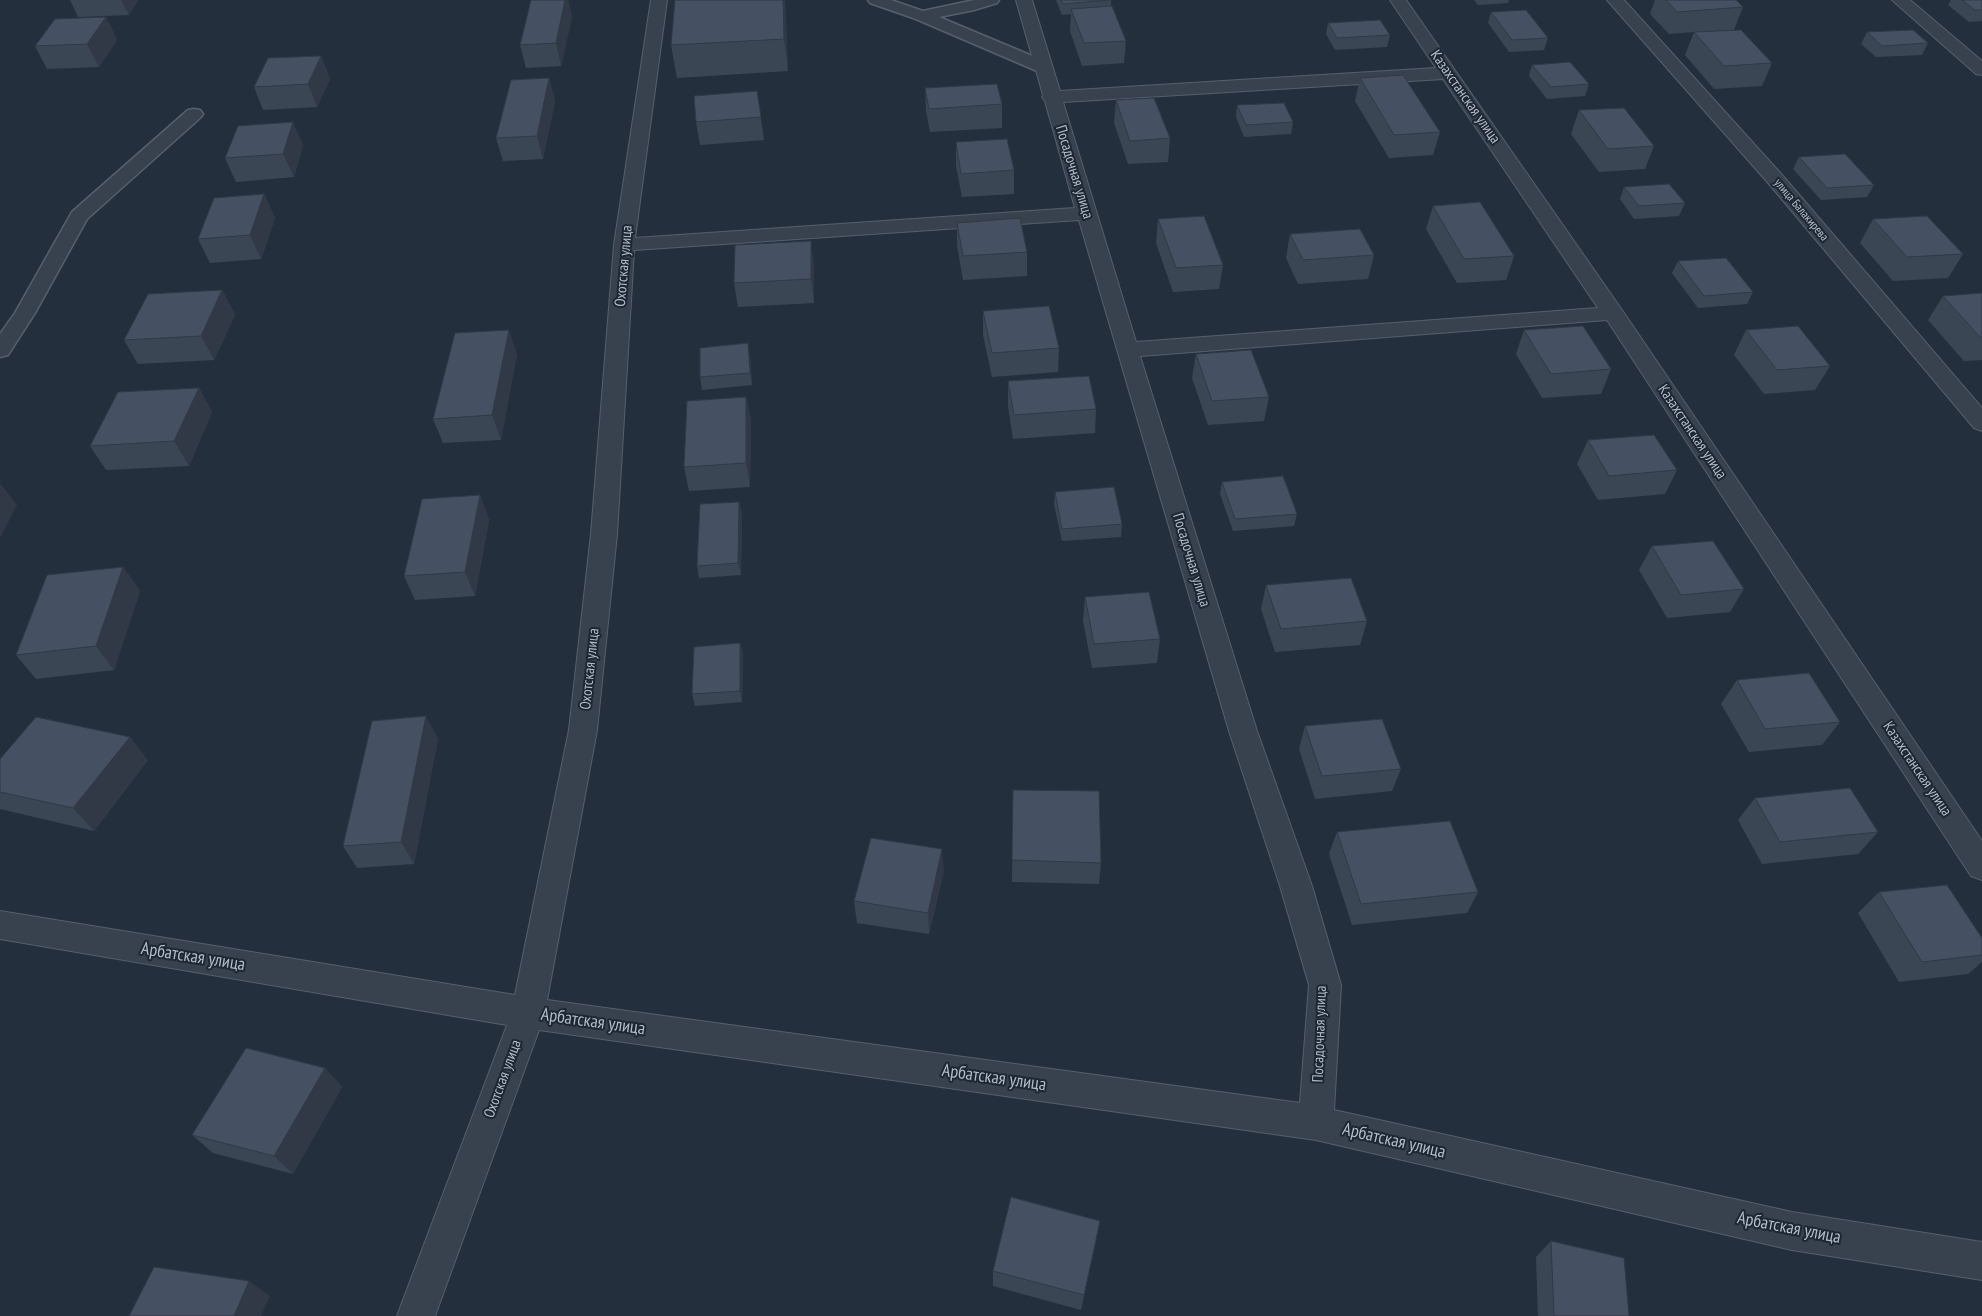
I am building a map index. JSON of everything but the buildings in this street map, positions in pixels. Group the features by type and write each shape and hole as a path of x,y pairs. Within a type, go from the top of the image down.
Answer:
{"street":[{"name":"Охотская улица","path":"416,1316 528,1013 584,730 604,534 624,245 659,0"},
{"name":"Посадочная улица","path":"1024,0 1051,97 1243,731 1296,886 1325,985 1316,1123"},
{"name":"Казахстанская улица","path":"1398,0 1613,313 1982,867"},
{"name":"улица Балакирева","path":"1615,0 1776,180 1982,423"},
{"path":"1900,0 1982,70"},
{"path":"1051,97 1449,73"},
{"path":"624,245 1086,213"},
{"path":"1128,350 1613,313"},
{"name":"Арбатская улица","path":"0,925 528,1013 1316,1123 1792,1231 1982,1260"}],"lane":[{"path":"876,0 922,16 992,0"},
{"path":"890,0 922,16 1043,68"},
{"path":"0,350 24,313 79,216 194,114"}]}
